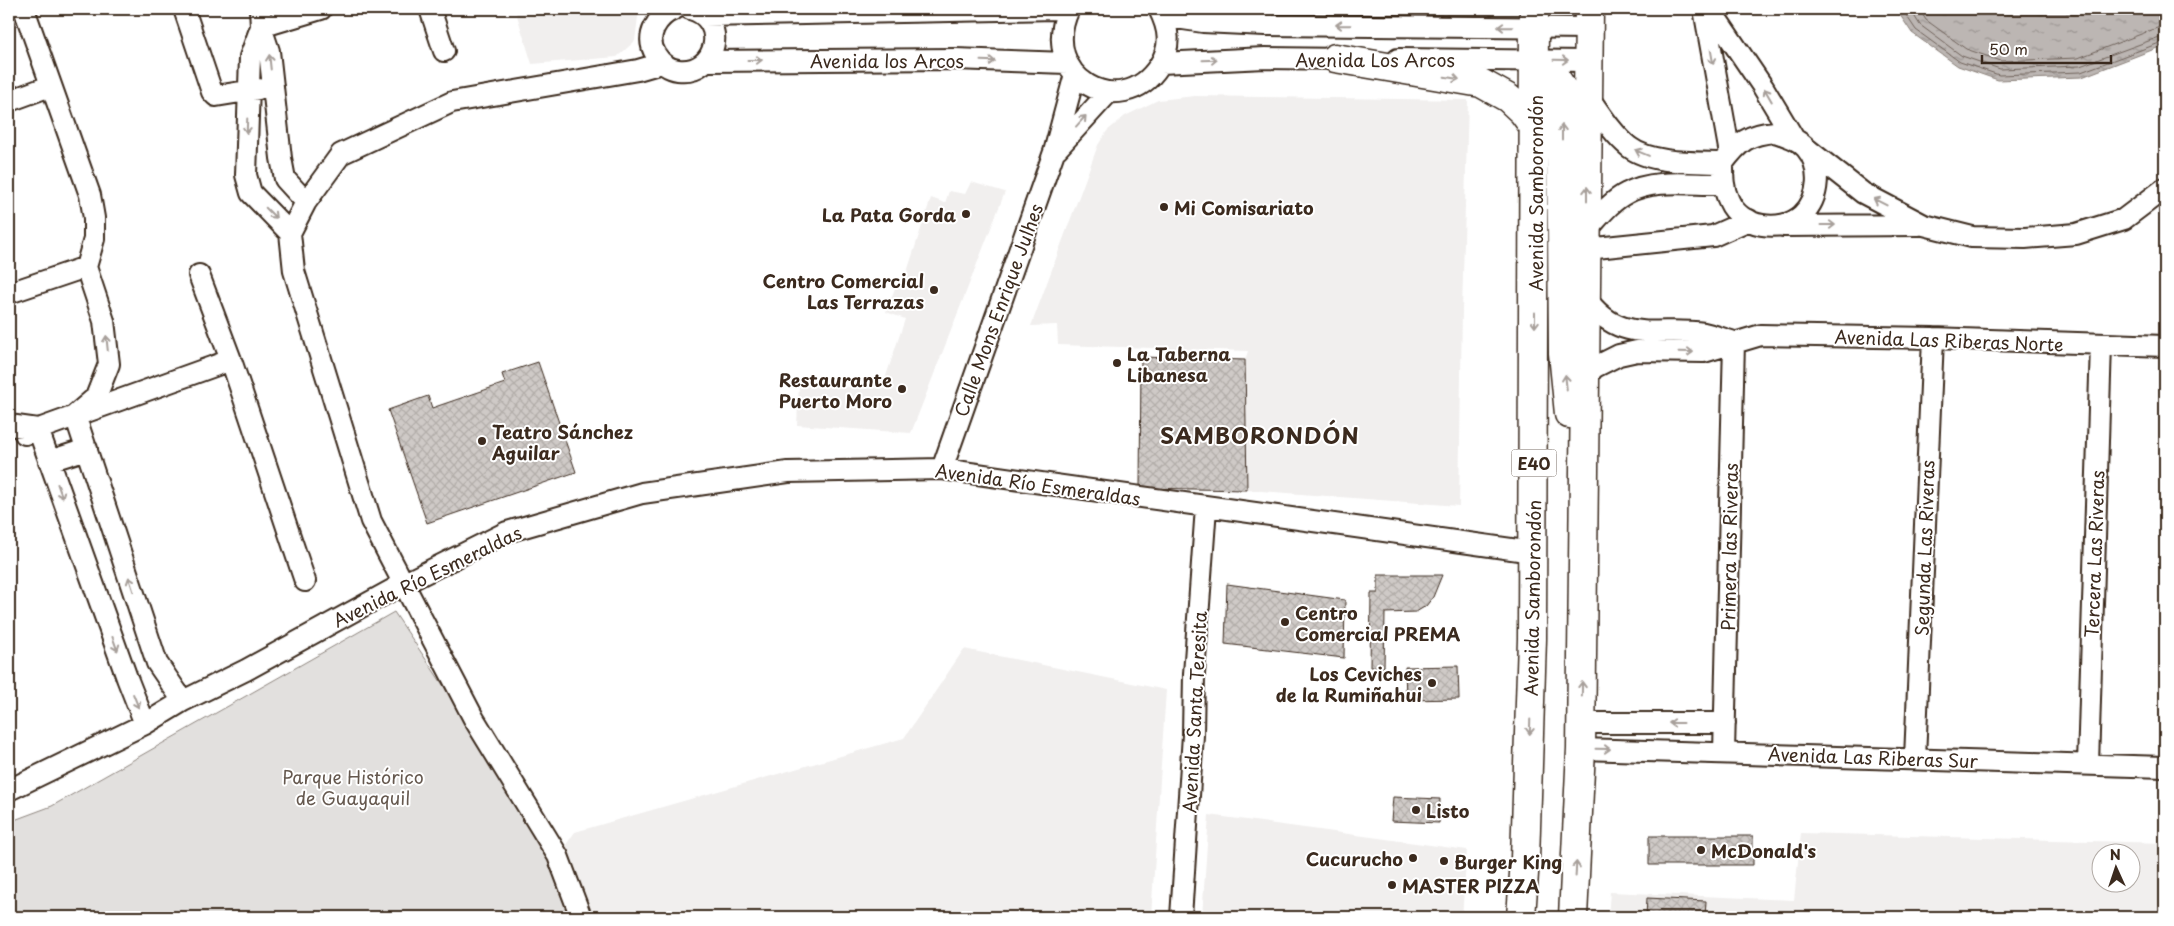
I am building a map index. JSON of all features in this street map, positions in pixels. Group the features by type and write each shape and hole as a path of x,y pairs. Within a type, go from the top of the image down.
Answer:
{"highway":[{"name":"Avenida Samborondón","path":"1521,917 1531,686 1533,552 1534,18"},
{"path":"1573,917 1581,736 1589,18"},
{"path":"1335,58 1481,83 1508,98 1523,112 1534,127"},
{"path":"1535,90 1536,83 1545,76 1555,77 1561,86 1563,353 1584,552"},
{"path":"1524,871 1530,917"}],"street":[{"path":"24,9 90,195 94,218 94,239 86,267 104,321 109,364 96,397 75,415"},
{"path":"184,9 212,92 216,96 273,87"},
{"path":"261,18 321,9"},
{"path":"430,9 444,51"},
{"path":"675,9 661,17 652,32 653,48 662,63 673,69 685,71 697,68 707,61 713,50 715,38 712,26 697,12"},
{"path":"697,12 1055,9"},
{"path":"1068,9 1060,36 1062,50 1071,69 1084,83 1096,89 1109,92 1122,92 1134,88 1154,73 1167,52 1169,40 1161,12"},
{"path":"1704,9 1726,159 1723,184 1729,203 1742,217 1760,225 1779,226 1924,224"},
{"path":"1710,9 1817,170 1815,195 1801,215 1779,226"},
{"name":"Avenida Los Arcos","path":"1161,12 1203,22 1265,25 1589,18"},
{"path":"261,18 250,57 246,166 251,193 290,233"},
{"path":"261,18 269,51 281,158 286,179 306,202"},
{"path":"1265,25 1265,58"},
{"name":"Avenida Los Arcos","path":"1161,62 1265,58 1588,61"},
{"name":"Avenida los Arcos","path":"707,61 955,59 1071,69"},
{"path":"581,917 558,856 474,719 371,521 294,271 290,233 306,202 341,154 452,102 638,70 662,63"},
{"name":"Calle Mons Enrique Julhes","path":"942,469 1054,152 1071,69"},
{"path":"9,101 50,86"},
{"name":"Calle Mons Enrique Julhes","path":"1054,152 1109,92"},
{"path":"1588,95 1610,128 1630,148 1656,159 1726,159 1742,141 1758,134 1776,132 1800,143 1862,193 1924,224 1972,237 2026,238 2076,234 2124,219 2165,188"},
{"path":"1586,240 1607,207 1626,193 1650,185 1723,184"},
{"path":"1586,240 1712,236 1749,220"},
{"path":"9,293 86,267"},
{"path":"200,275 231,360 305,581"},
{"path":"1586,297 1594,310 1606,320 1619,327 1637,331 1704,333 1734,342"},
{"name":"Avenida Las Riberas Norte","path":"1585,376 1606,360 1632,352 1704,352 1761,335 1932,338 2165,346"},
{"name":"Segunda Las Riveras","path":"1915,758 1932,338"},
{"name":"Primera las Riveras","path":"1724,752 1734,342"},
{"name":"Tercera Las Riveras","path":"2088,764 2101,344"},
{"path":"9,439 231,360"},
{"path":"103,378 135,394"},
{"path":"75,415 157,663 184,701"},
{"path":"9,426 38,429"},
{"path":"38,429 145,724"},
{"path":"49,460 87,449"},
{"name":"Avenida Río Esmeraldas","path":"9,790 145,724 184,701 246,670 403,584 508,532 642,493 788,472 942,469 1533,552"},
{"name":"Avenida Santa Teresita","path":"1181,917 1193,735 1194,674 1206,507"},
{"path":"1581,736 1725,723"},
{"name":"Avenida Las Riberas Sur","path":"1581,736 1724,752 2165,767"}],"shaded area":[{"path":"515,9 639,9 635,41 617,57 532,64"},
{"path":"1195,96 1468,100 1459,506 1247,490 1245,360 1248,351 1058,345 1057,325 1031,326 1098,145 1107,131 1125,116 1158,100"},
{"path":"971,182 1005,192 911,433 797,425 799,385 882,388 905,319 886,312 898,280 904,281 931,198 945,203 949,191 965,194"},
{"path":"964,649 1166,690 1151,917 594,917 558,856 575,832 904,738"},
{"path":"1209,815 1467,850 1462,917 1202,917"},
{"path":"1801,833 2165,843 2165,917 1608,917 1610,892 1794,900"}],"green space":[{"name":"Parque Histórico de Guayaquil","path":"394,612 558,856 571,917 9,917 9,822 52,806"}],"water":[{"path":"1896,9 2165,9 2165,45 2082,77 1998,80 1958,66 1912,33"}],"building":[{"path":"1141,357 1245,360 1247,490 1140,488"},
{"name":"Teatro Sánchez Aguilar","path":"538,362 576,472 427,523 388,410 428,396 432,408 505,383 502,374"},
{"path":"1378,575 1442,575 1433,597 1426,606 1416,612 1385,613 1384,667 1370,667 1371,593 1378,593"},
{"name":"Centro Comercial PREMA","path":"1227,584 1345,600 1344,658 1225,644"},
{"name":"Los Ceviches de la Rumiñahui","path":"1458,666 1459,699 1406,700 1405,667"},
{"name":"Listo","path":"1393,797 1440,799 1439,823 1391,821"},
{"name":"McDonald's","path":"1649,836 1753,836 1753,865 1649,865"},
{"path":"1647,898 1706,901 1705,917 1646,917"}],"place":[{"name":"Mi Comisariato","path":"1164,207"},
{"name":"La Pata Gorda","path":"966,214"},
{"name":"Centro Comercial Las Terrazas","path":"934,290"},
{"name":"La Taberna Libanesa","path":"1117,363"},
{"name":"Restaurante Puerto Moro","path":"902,389"},
{"name":"Teatro Sánchez Aguilar","path":"482,441"},
{"name":"Centro Comercial PREMA","path":"1285,622"},
{"name":"Los Ceviches de la Rumiñahui","path":"1432,683"},
{"name":"Listo","path":"1416,810"},
{"name":"McDonald's","path":"1701,850"},
{"name":"Cucurucho","path":"1413,858"},
{"name":"Burger King","path":"1444,861"},
{"name":"MASTER PIZZA","path":"1392,885"}],"district":[{"name":"SAMBORONDÓN","path":"1260,434"}]}
